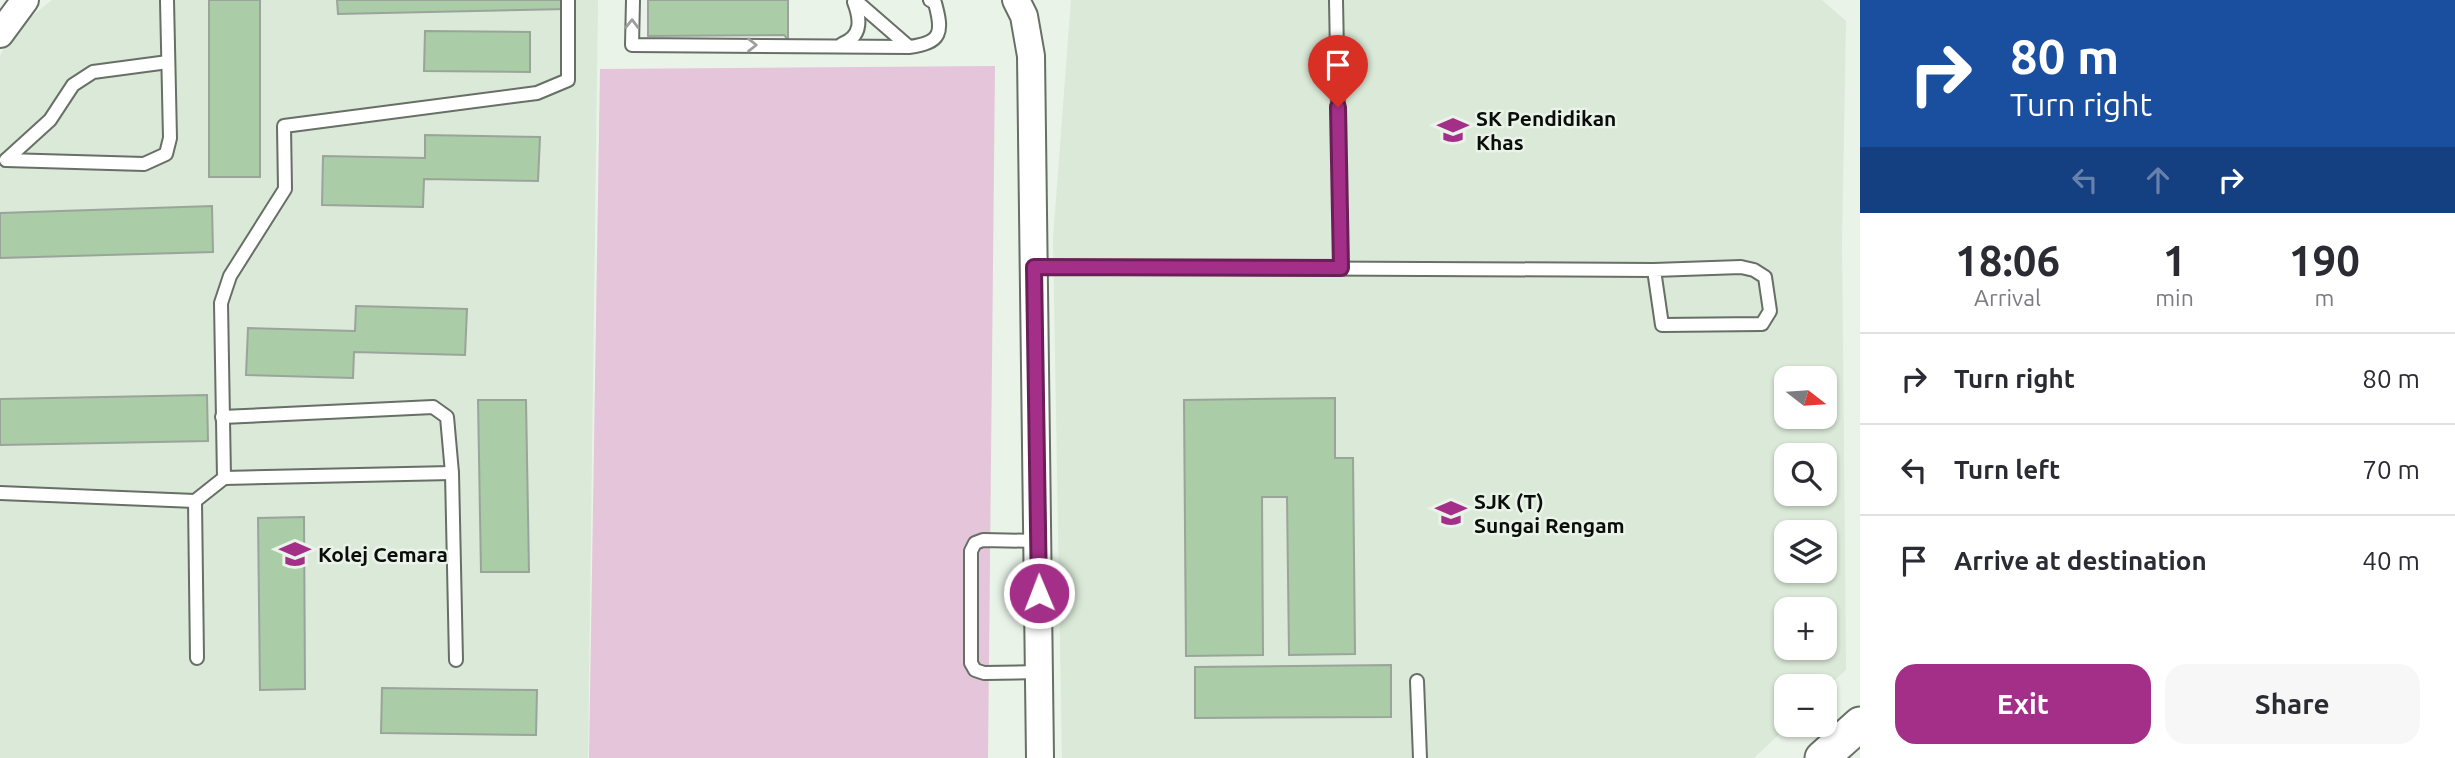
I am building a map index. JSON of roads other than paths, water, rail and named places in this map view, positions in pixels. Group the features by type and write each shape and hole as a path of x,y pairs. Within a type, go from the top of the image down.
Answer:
{"street":[{"path":"1016,0 1024,16 1031,56 1041,672 1040,758"},
{"path":"0,34 22,1"},
{"path":"1822,758 1860,724"}],"lane":[{"path":"167,0 170,138 166,154 144,164 6,160 50,120 73,85 93,72 168,62"},
{"path":"224,478 221,303 230,276 285,189 284,126 537,93 568,80 568,0"},
{"path":"633,0 632,45 909,47 927,45 936,38 940,23 935,3 930,0"},
{"path":"838,45 851,40 858,29 860,18 854,0"},
{"path":"854,0 909,47"},
{"path":"1336,0 1341,268"},
{"path":"1034,267 1654,270 1741,267 1754,270 1765,277 1770,311 1762,324 1662,325 1654,270"},
{"path":"222,417 433,407 447,417 452,473 456,660"},
{"path":"0,493 195,501 224,478 452,473"},
{"path":"195,501 197,659"},
{"path":"1038,541 984,540 975,543 971,551 971,663 975,670 984,673 1041,672"},
{"path":"1417,681 1420,758"}],"place":[{"name":"SK Pendidikan Khas","path":"1453,130"},
{"name":"SJK (T) Sungai Rengam","path":"1451,513"},
{"name":"Kolej Cemara","path":"295,554"}]}
